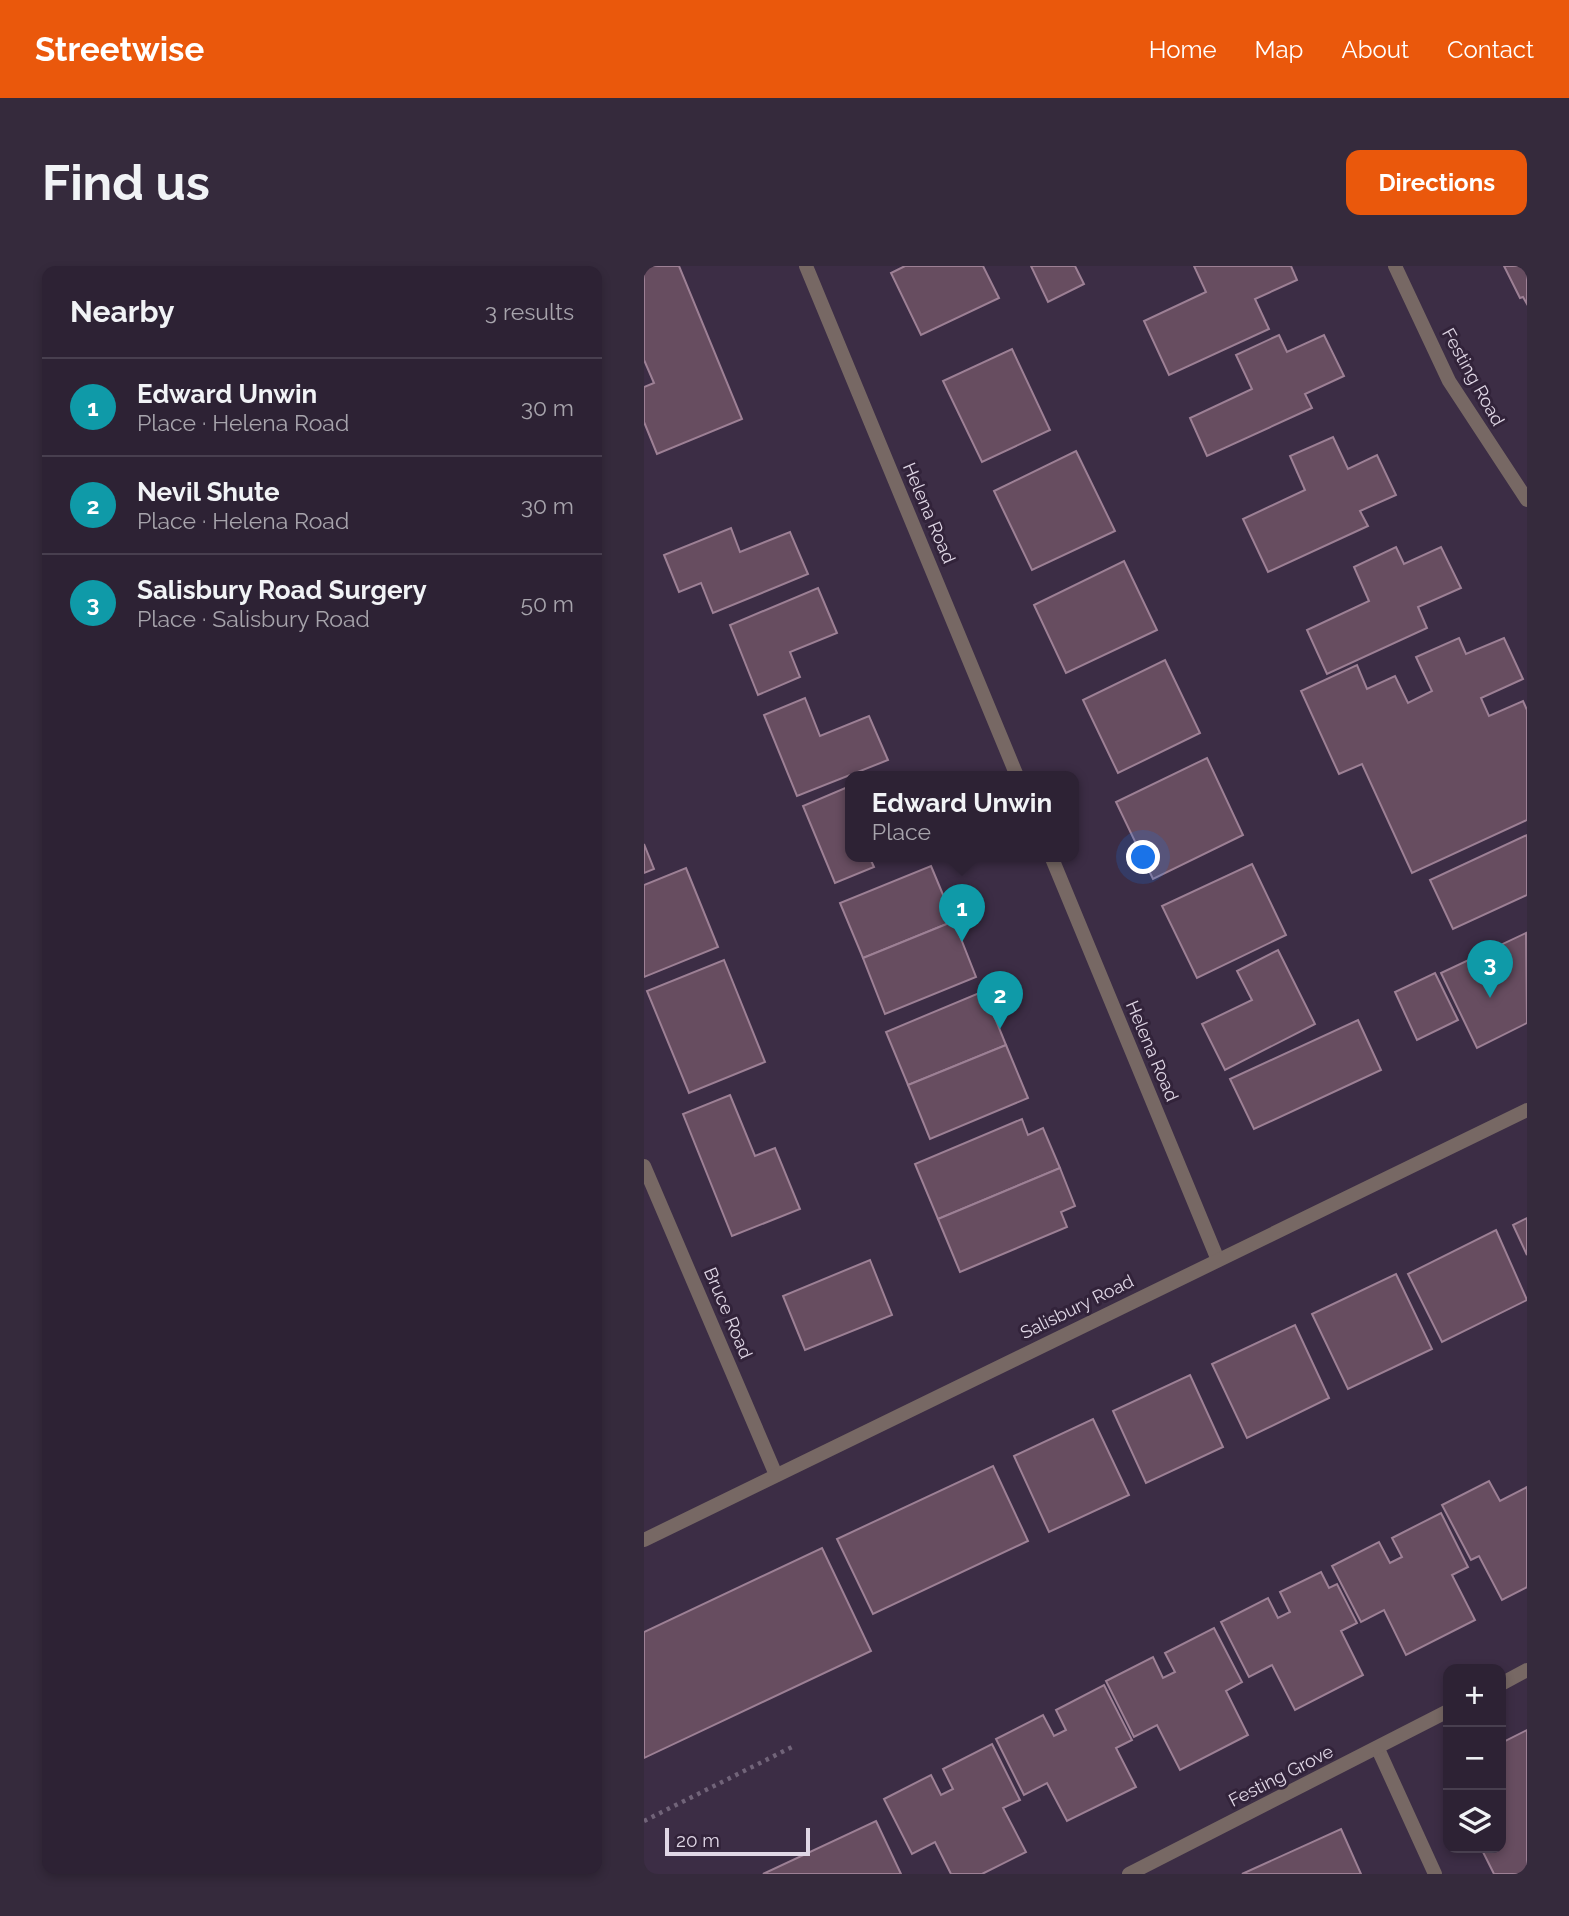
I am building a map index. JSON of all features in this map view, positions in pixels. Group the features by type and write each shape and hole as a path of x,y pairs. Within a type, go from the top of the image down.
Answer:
{"street":[{"name":"Helena Road","path":"806,266 1015,771"},
{"name":"Festing Road","path":"1395,266 1449,381 1527,500"},
{"name":"Helena Road","path":"1053,862 1218,1260"},
{"name":"Salisbury Road","path":"644,1540 1527,1110"},
{"name":"Bruce Road","path":"644,1166 776,1475"},
{"path":"1506,1681 1527,1670"},
{"name":"Festing Grove","path":"1129,1874 1443,1715"},
{"path":"1378,1749 1435,1874"}],"path":[{"path":"644,1821 796,1745"}],"building":[{"path":"649,266 679,266 742,419 657,454 644,422 644,387 654,383 644,360 644,269"},
{"path":"905,266 983,266 999,298 921,335 891,273"},
{"path":"1031,266 1075,266 1084,284 1048,302"},
{"path":"1194,266 1291,266 1297,280 1255,299 1269,329 1169,375 1144,321 1206,292"},
{"path":"1504,266 1527,266 1527,304 1523,297 1520,298"},
{"path":"1279,335 1287,352 1324,335 1344,376 1305,394 1312,408 1207,456 1190,418 1252,389 1236,355"},
{"path":"1012,349 1050,430 982,462 943,381"},
{"path":"1333,437 1348,469 1377,455 1396,495 1360,511 1368,526 1268,572 1243,519 1305,490 1290,456"},
{"path":"1076,451 1115,531 1032,570 994,491"},
{"path":"731,528 740,552 790,532 808,574 713,613 701,583 679,592 664,555"},
{"path":"1396,547 1404,564 1441,547 1461,588 1418,607 1427,628 1327,674 1307,630 1369,601 1354,567"},
{"path":"1124,561 1157,630 1066,673 1034,605"},
{"path":"818,588 837,633 790,652 800,677 758,695 730,625"},
{"path":"1459,638 1466,654 1504,638 1523,679 1481,698 1489,716 1523,701 1527,710 1527,820 1412,873 1362,764 1339,774 1301,691 1357,665 1367,689 1395,676 1408,703 1432,691 1416,657"},
{"path":"1165,660 1200,733 1118,773 1083,700"},
{"path":"805,698 820,736 869,716 888,760 860,771 845,771 845,777 797,796 764,715"},
{"path":"1207,758 1243,835 1153,879 1116,802"},
{"path":"845,788 845,862 872,862 874,867 835,883 803,806"},
{"path":"1527,835 1527,895 1453,929 1430,880"},
{"path":"644,844 654,869 644,873"},
{"path":"1252,864 1286,935 1197,978 1162,906"},
{"path":"931,866 954,921 863,958 840,903"},
{"path":"686,868 718,947 644,977 644,885"},
{"path":"954,921 976,977 885,1014 863,958"},
{"path":"1526,933 1527,1023 1477,1048 1441,973"},
{"path":"1278,950 1315,1024 1225,1070 1202,1024 1252,1000 1237,971"},
{"path":"724,960 765,1062 689,1093 647,991"},
{"path":"1435,973 1458,1020 1417,1040 1395,992"},
{"path":"984,991 1006,1045 908,1085 886,1032"},
{"path":"1358,1020 1381,1070 1254,1129 1230,1079"},
{"path":"1006,1045 1028,1098 930,1139 908,1085"},
{"path":"730,1095 755,1156 775,1148 800,1209 732,1236 683,1114"},
{"path":"1022,1119 1028,1135 1043,1128 1060,1168 938,1219 915,1164"},
{"path":"1060,1168 1075,1206 1061,1212 1067,1227 960,1272 938,1219"},
{"path":"1527,1218 1527,1255 1513,1225"},
{"path":"1496,1230 1527,1300 1442,1342 1408,1274"},
{"path":"870,1260 892,1315 805,1350 783,1296"},
{"path":"1396,1274 1432,1349 1348,1389 1312,1314"},
{"path":"1295,1325 1329,1398 1247,1438 1212,1364"},
{"path":"1190,1375 1223,1447 1146,1483 1113,1411"},
{"path":"1093,1419 1129,1495 1049,1532 1014,1456"},
{"path":"993,1466 1028,1541 873,1614 837,1539"},
{"path":"1489,1481 1500,1501 1527,1487 1527,1587 1502,1600 1479,1556 1471,1560 1442,1505"},
{"path":"1441,1513 1468,1567 1452,1575 1475,1620 1406,1655 1384,1610 1361,1622 1332,1566 1379,1542 1390,1563 1402,1557 1392,1538"},
{"path":"822,1548 871,1651 644,1758 644,1632"},
{"path":"1321,1572 1329,1588 1337,1584 1357,1623 1341,1631 1363,1675 1295,1710 1272,1665 1249,1677 1221,1622 1268,1598 1278,1618 1290,1612 1280,1592"},
{"path":"1214,1628 1242,1682 1226,1691 1248,1735 1180,1770 1157,1725 1134,1737 1106,1681 1153,1657 1163,1678 1175,1672 1165,1653"},
{"path":"1104,1685 1132,1740 1116,1748 1136,1787 1067,1821 1047,1783 1024,1795 996,1739 1043,1715 1054,1736 1066,1730 1056,1710"},
{"path":"1527,1730 1527,1874 1494,1874 1484,1853 1506,1853 1506,1740"},
{"path":"992,1744 1020,1800 1003,1808 1026,1852 982,1874 951,1874 935,1842 912,1854 884,1799 931,1775 941,1795 953,1789 943,1769"},
{"path":"876,1821 901,1874 763,1874"},
{"path":"1341,1829 1361,1874 1242,1874"}],"place":[{"name":"Edward Unwin","path":"962,942"},
{"name":"Salisbury Road Surgery","path":"1490,998"},
{"name":"Nevil Shute","path":"1000,1029"}]}
